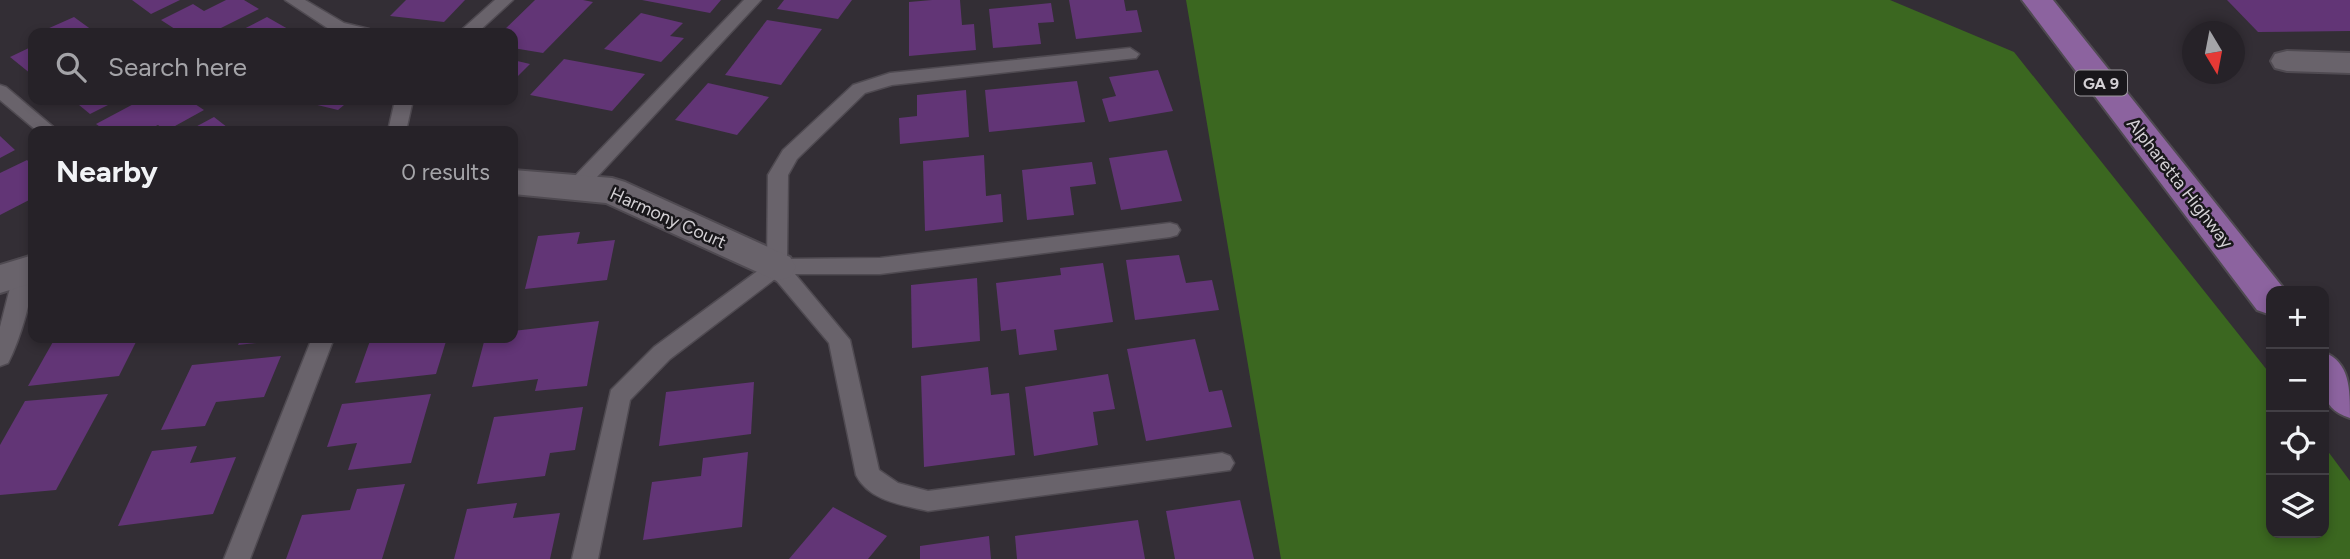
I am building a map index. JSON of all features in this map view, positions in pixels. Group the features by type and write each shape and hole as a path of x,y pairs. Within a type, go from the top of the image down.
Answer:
{"main road":[{"path":"2008,0 2073,46"},
{"name":"Alpharetta Highway","path":"2037,0 2266,294"},
{"path":"2329,374 2350,401"}],"street":[{"path":"2287,61 2350,62"},
{"name":"Harmony Court","path":"518,181 612,191 777,267"}],"lane":[{"path":"293,0 342,28"},
{"path":"473,28 505,0"},
{"path":"577,186 753,0"},
{"path":"1130,54 890,79 859,89 790,155 778,176 777,267 839,340 868,475 891,492 928,501 1222,463"},
{"path":"0,91 43,126"},
{"path":"398,126 403,105"},
{"path":"585,559 619,396 662,353 777,267 880,266 1170,230"},
{"path":"0,357 10,331 19,273"},
{"path":"237,559 321,343"}],"green space":[{"path":"1186,0 1890,0 2014,52 2266,369 2266,538 2329,538 2329,453 2350,481 2350,559 1281,559"}],"building":[{"path":"132,0 180,0 151,14"},
{"path":"226,0 244,0 259,9 221,28 173,28 161,20 193,4 204,11"},
{"path":"406,0 465,0 444,22 390,16"},
{"path":"535,0 593,2 543,53 518,49 518,28 506,28"},
{"path":"642,0 721,0 710,13"},
{"path":"784,0 852,0 838,19 777,9"},
{"path":"960,0 962,25 974,24 976,50 909,56 909,2"},
{"path":"1069,0 1124,0 1126,11 1137,10 1142,32 1076,39"},
{"path":"2227,0 2350,0 2350,31 2258,32"},
{"path":"1051,3 1054,22 1038,23 1041,44 993,48 989,9"},
{"path":"641,13 683,23 670,36 684,38 661,62 604,49"},
{"path":"74,17 89,28 49,28"},
{"path":"267,17 286,28 246,28"},
{"path":"767,20 822,29 781,85 725,75"},
{"path":"28,48 28,72 10,57"},
{"path":"564,59 645,74 612,111 530,95"},
{"path":"518,61 530,64 518,76"},
{"path":"1158,70 1173,111 1109,122 1102,99 1116,96 1109,77"},
{"path":"1077,81 1085,122 989,132 985,90"},
{"path":"708,83 769,97 737,135 675,120"},
{"path":"966,90 969,137 900,144 899,118 917,116 917,95"},
{"path":"79,105 108,105 90,114"},
{"path":"132,105 196,105 204,110 175,126 96,124"},
{"path":"317,105 344,105 338,110"},
{"path":"214,117 226,126 197,126"},
{"path":"0,136 15,150 0,158"},
{"path":"1167,150 1182,201 1121,210 1109,158"},
{"path":"984,155 986,196 1001,194 1003,222 925,231 923,161"},
{"path":"28,161 28,201 0,215 0,173"},
{"path":"1092,162 1096,184 1070,187 1074,215 1027,220 1022,170"},
{"path":"580,232 577,244 615,240 607,280 525,289 538,236"},
{"path":"1179,255 1186,283 1212,280 1219,310 1135,320 1126,260"},
{"path":"1103,263 1113,322 1054,330 1057,350 1019,355 1016,329 1001,331 996,283 1061,275 1060,268"},
{"path":"977,278 980,341 912,348 911,285"},
{"path":"599,321 587,386 535,391 538,379 472,387 484,343 518,343 518,330"},
{"path":"1195,339 1209,392 1222,390 1232,427 1146,441 1127,349"},
{"path":"52,343 136,343 119,376 28,386"},
{"path":"369,343 445,343 436,374 355,383"},
{"path":"281,356 264,397 216,402 205,426 161,430 192,365"},
{"path":"988,367 991,395 1009,393 1015,455 924,467 921,376"},
{"path":"1108,374 1115,409 1093,412 1098,445 1034,456 1025,387"},
{"path":"754,382 751,434 659,446 666,392"},
{"path":"108,394 56,490 0,495 0,445 25,401"},
{"path":"431,394 411,463 348,470 357,443 327,447 342,404"},
{"path":"583,407 575,450 550,453 545,476 477,484 494,417"},
{"path":"197,446 190,463 236,457 213,514 118,526 152,451"},
{"path":"748,452 742,527 643,540 652,482 701,476 703,458"},
{"path":"405,484 382,559 286,559 302,515 350,510 357,489"},
{"path":"1240,500 1254,559 1175,559 1166,511"},
{"path":"517,503 513,518 560,513 550,559 454,559 467,509"},
{"path":"833,507 887,536 868,559 789,559"},
{"path":"1138,520 1145,559 1017,559 1015,536"},
{"path":"989,536 991,559 920,559 920,546"}]}
